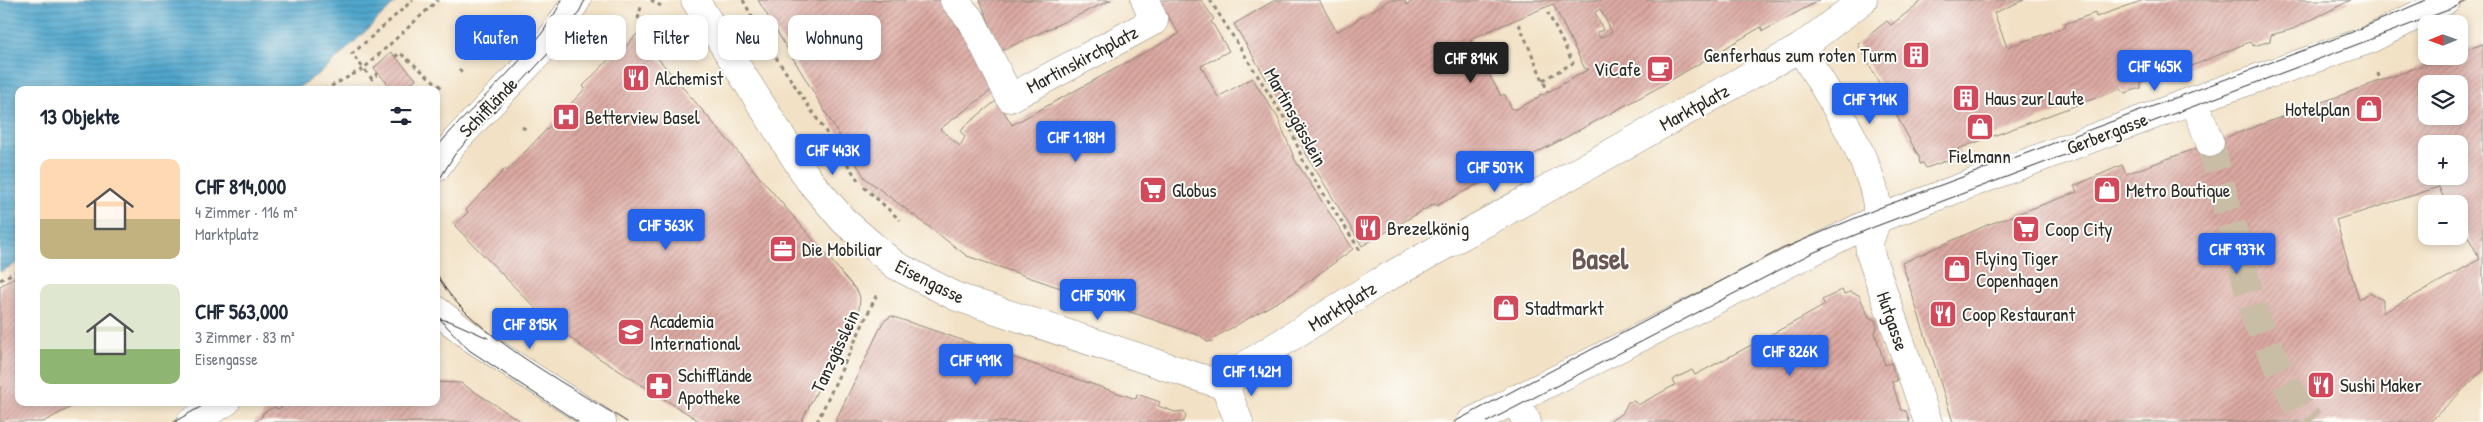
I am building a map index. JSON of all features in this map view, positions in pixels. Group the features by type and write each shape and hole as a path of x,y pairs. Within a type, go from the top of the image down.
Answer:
{"street":[{"name":"Schifflände","path":"440,162 455,141 546,46 577,0"},
{"name":"Eisengasse","path":"694,0 809,180 844,222 895,265 957,297 1225,386"},
{"name":"Martinskirchplatz","path":"954,0 972,21 1010,98 1154,21 1145,0"},
{"name":"Marktplatz","path":"1225,386 1246,366 1379,282 1800,48 1863,0"},
{"name":"Gerbergasse","path":"1877,219 2194,100 2368,40 2447,0"},
{"path":"1471,422 1520,411 1877,219 1878,208 1874,189 1850,134 1800,48"},
{"path":"2194,100 2210,143"},
{"name":"Hutgasse","path":"1877,219 1869,244 1870,253 1928,422"},
{"path":"440,313 476,341 602,422"},
{"path":"1225,386 1239,422"},
{"path":"192,422 219,406"}],"path":[{"path":"378,73 372,79 352,54 412,0"},
{"path":"331,86 363,68 438,0"},
{"path":"743,0 762,37 861,184 901,221"},
{"name":"Martinsgässlein","path":"1210,0 1290,127 1304,163 1342,223"},
{"path":"639,15 641,7"},
{"path":"1543,80 1573,63 1548,13"},
{"path":"1519,24 1548,92"},
{"path":"395,57 400,53 440,86"},
{"path":"459,69 463,74"},
{"path":"522,127 527,130"},
{"path":"0,280 15,272"},
{"name":"Tanzgässlein","path":"817,422 878,292"}],"water":[{"path":"0,0 398,0 328,67 301,86 15,86 15,264 0,272"}],"building":[{"path":"758,0 942,0 983,68 992,90 940,129 960,146 965,137 961,132 964,127 997,100 1012,125 1179,34 1158,0 1201,0 1214,19 1211,21 1229,51 1201,66 1218,97 1252,78 1278,118 1295,160 1353,249 1293,293 1219,335 1213,341 1207,342 1201,336 967,256 865,178 794,60 881,60 881,15 788,15 788,50 778,33 778,15 767,15"},
{"path":"980,0 1111,0 1001,51"},
{"path":"1275,0 1319,0 1337,32 1390,0 1404,0 1407,5 1414,0 1820,0 1763,31 1761,27 1654,90 1499,173 1500,175 1494,176 1436,206 1435,204 1432,205 1362,246 1305,152 1300,136 1234,24","holes":["1553,4 1585,69 1589,69 1543,95 1540,94 1539,97 1517,109 1512,109 1504,94 1501,96 1470,39","1600,9 1612,32 1600,38 1597,32 1603,30 1595,12"]},
{"path":"1923,0 2024,0 1994,13 2007,47 2066,27 2065,24 2095,13 2096,17 2144,0 2351,0 2293,29 2271,35 2270,41 2254,46 2249,42 2187,68 2183,67 2141,82 2141,88 2125,93 2120,89 1958,149 1960,156 1926,168 1923,163 1920,164 1919,157 1858,44 1887,21 1891,25"},
{"path":"636,35 636,60 659,60 858,292 860,298 859,309 801,422 701,422 586,350 543,316 455,226 468,212 466,210 505,169 507,171 581,93 585,88 583,86 608,60 626,60 626,46"},
{"path":"2483,44 2483,370 2429,422 1953,422 1902,263 1987,225 2077,192 2074,186 2122,165 2126,174 2423,65 2468,65 2468,49","holes":["2439,187 2442,195 2468,195 2468,237 2480,259 2383,313 2383,300 2369,293 2359,300 2336,220"]},
{"path":"391,52 416,79 408,86 390,86 374,68"},
{"path":"15,277 15,406 73,406 43,422 0,422 0,286"},
{"path":"1842,290 1844,294 1850,292 1859,295 1869,317 1875,320 1877,327 1875,333 1885,365 1891,363 1897,381 1892,382 1901,410 1906,411 1910,422 1607,422 1622,414 1628,402 1634,401 1638,405 1675,385 1672,380 1692,370 1695,375 1825,305 1822,300"},
{"path":"891,316 1136,399 1137,394 1160,402 1158,406 1175,412 1184,411 1186,417 1183,422 835,422 883,322"},
{"path":"440,382 461,383 522,422 253,422 261,418 263,413 274,407 278,409 284,406 440,406"}],"tunnel":[{"path":"2210,143 2257,322 2300,411 2311,422"}],"tram line":[{"path":"440,144 520,60 536,41 562,0"},
{"path":"440,178 455,154 570,30 585,0"},
{"path":"1454,422 1782,249 1879,208 2350,33 2426,0"},
{"path":"1487,422 1810,254 1874,227 2451,9 2469,0"},
{"path":"440,278 448,292 467,314 492,335 549,374 627,422"},
{"path":"440,319 469,350 578,422"},
{"path":"440,319 488,338"},
{"path":"174,422 202,406"}],"place":[{"name":"Genferhaus zum roten Turm","path":"1916,55"},
{"name":"ViCafe","path":"1660,69"},
{"name":"Alchemist","path":"636,78"},
{"name":"Haus zur Laute","path":"1966,98"},
{"name":"Hotelplan","path":"2369,109"},
{"name":"Betterview Basel","path":"566,117"},
{"name":"Fielmann","path":"1980,127"},
{"name":"Globus","path":"1153,190"},
{"name":"Metro Boutique","path":"2107,190"},
{"name":"Brezelkönig","path":"1368,228"},
{"name":"Coop City","path":"2026,229"},
{"name":"Die Mobiliar","path":"783,249"},
{"name":"Flying Tiger Copenhagen","path":"1957,269"},
{"name":"Stadtmarkt","path":"1506,308"},
{"name":"Coop Restaurant","path":"1943,314"},
{"name":"Academia International","path":"631,332"},
{"name":"Sushi Maker","path":"2321,385"},
{"name":"Schifflände Apotheke","path":"659,386"}],"district":[{"name":"Basel","path":"1600,258"}]}
